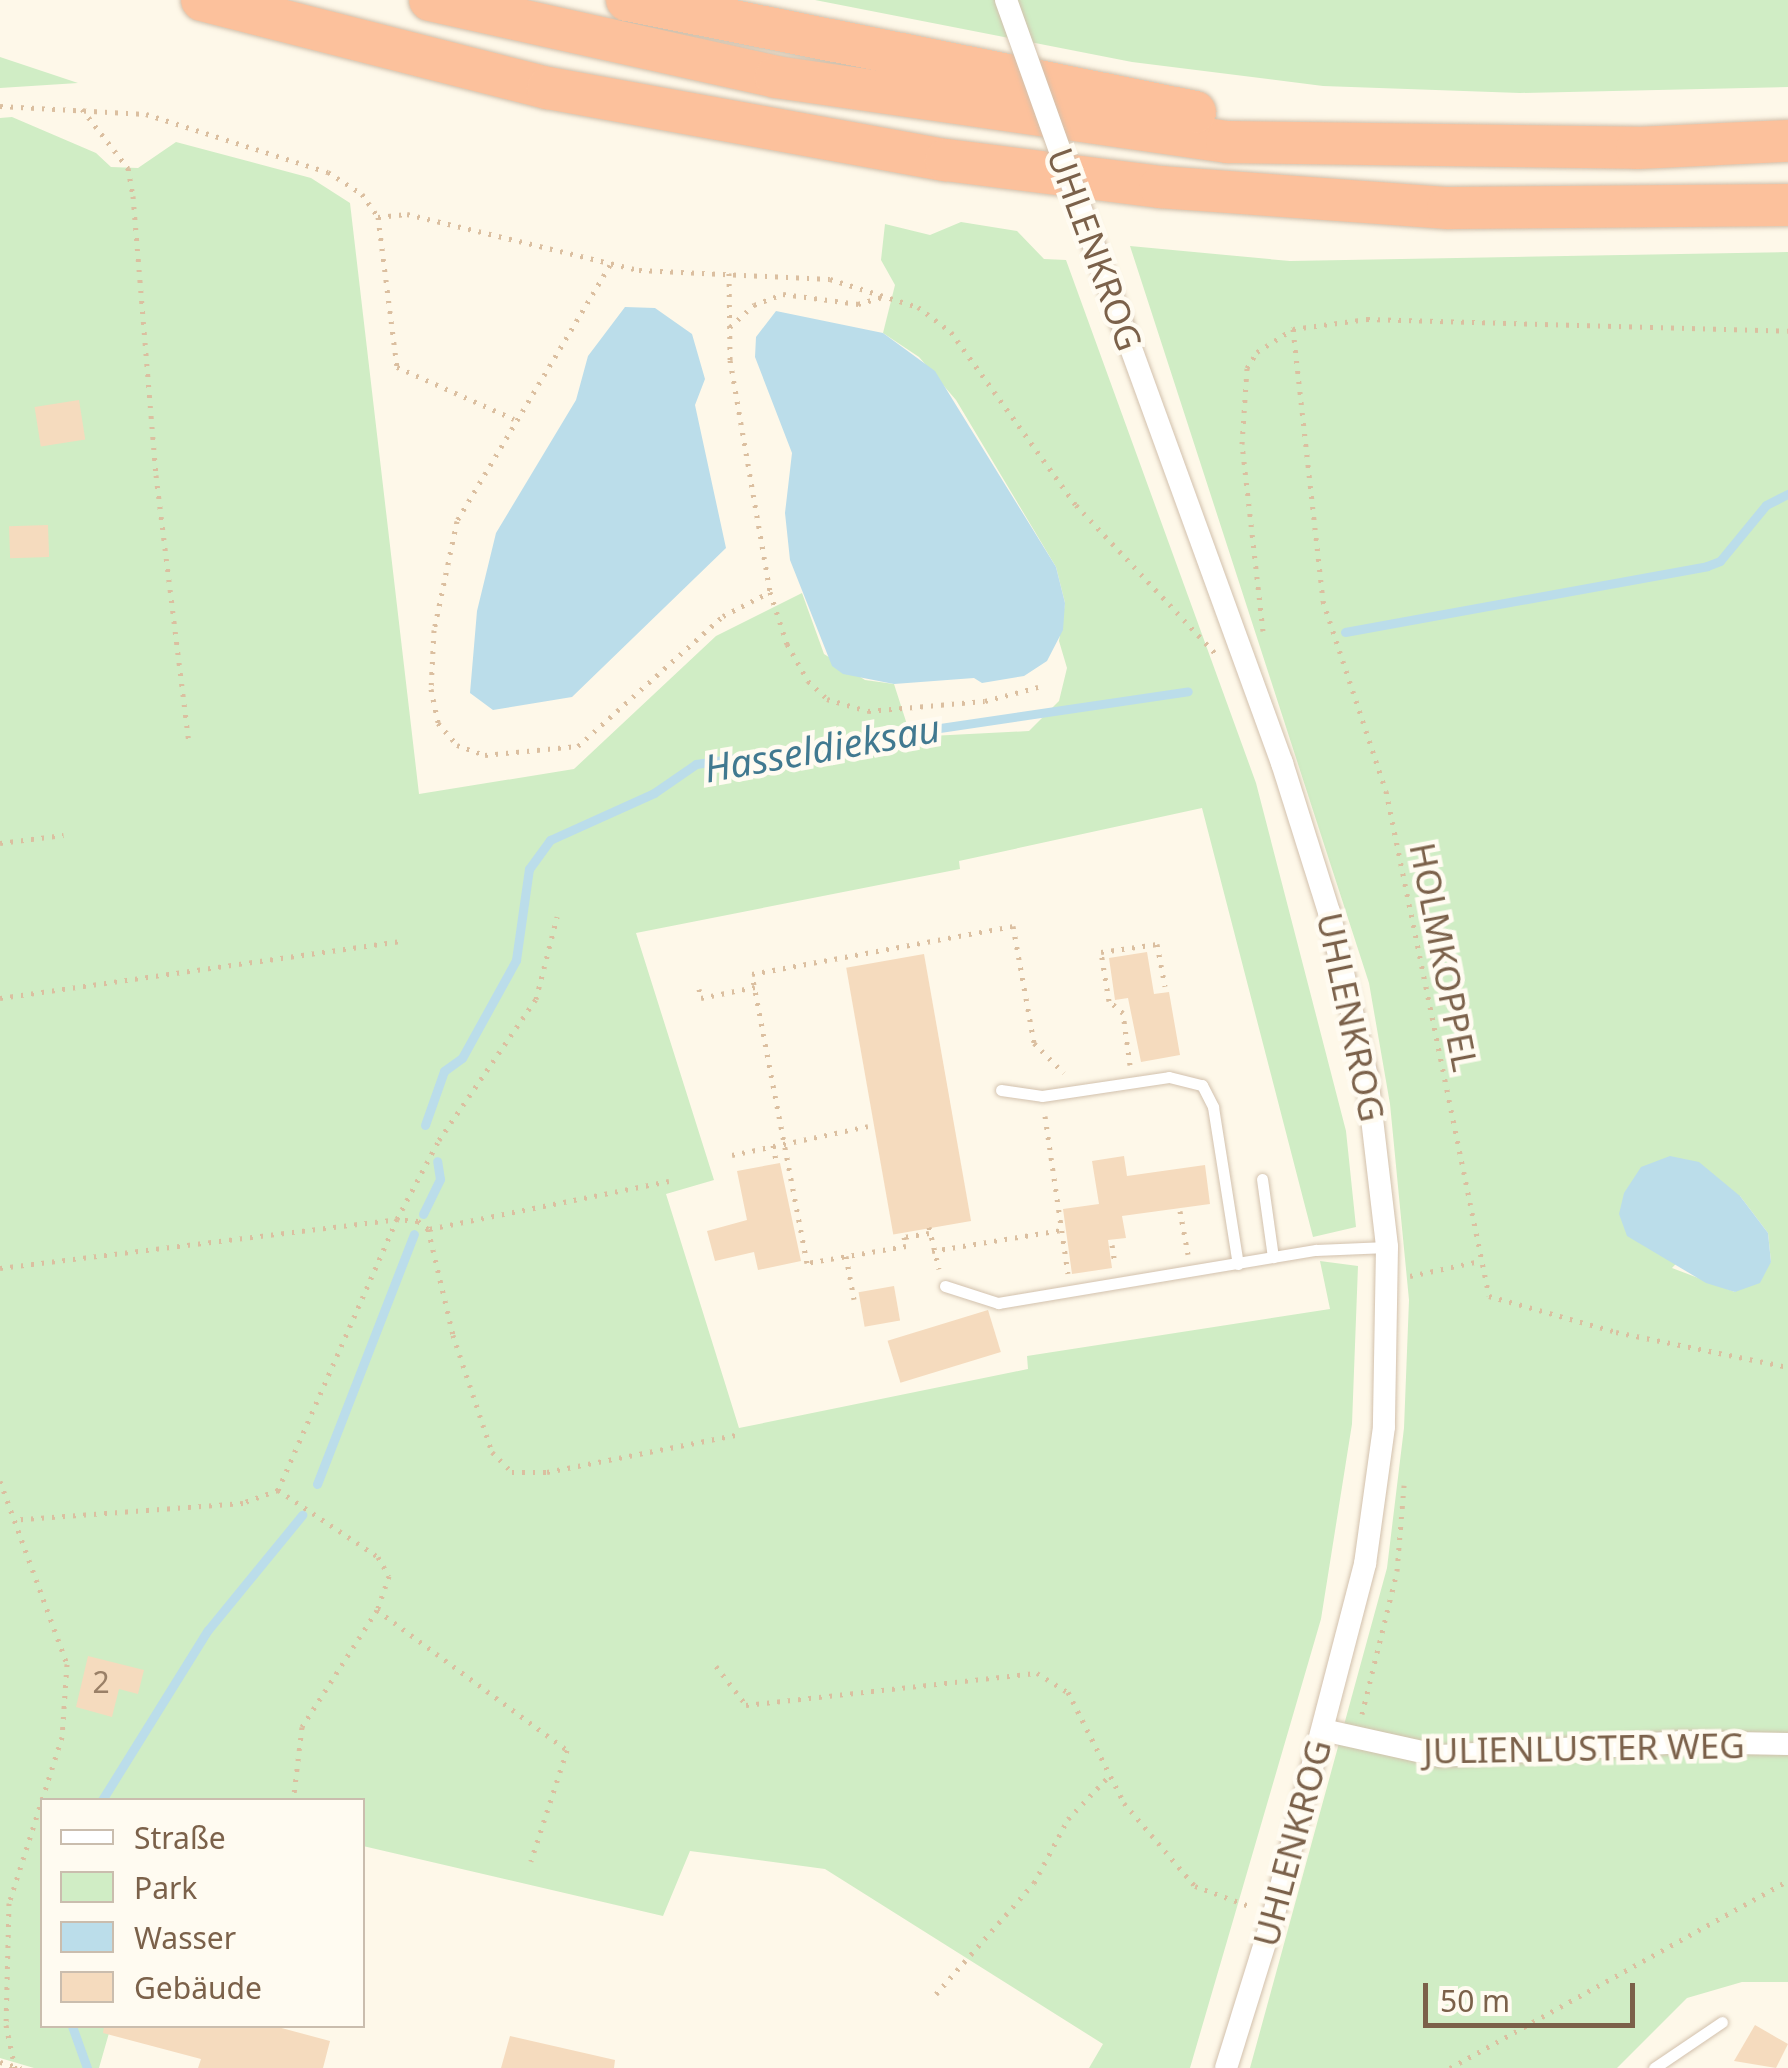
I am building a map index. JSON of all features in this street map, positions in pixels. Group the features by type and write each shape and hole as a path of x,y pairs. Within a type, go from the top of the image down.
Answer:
{"highway":[{"path":"202,0 548,88 946,160 1160,187 1448,208 1788,205"},
{"path":"430,0 776,77 989,113 1227,142 1637,148 1788,141"},
{"path":"626,0 903,57 1373,145"}],"street":[{"name":"UHLENKROG","path":"1006,0 1120,318 1232,656 1351,993 1377,1139 1387,1247 1384,1427 1365,1564 1274,1914 1226,2068"},
{"name":"JULIENLUSTER WEG","path":"1323,1730 1440,1756 1680,1742 1788,1744"}],"lane":[{"path":"1001,1090 1042,1096 1184,1077 1211,1096 1238,1264"},
{"path":"1262,1180 1273,1257"},
{"path":"945,1286 998,1303 1273,1257 1387,1247"},
{"path":"1654,2068 1722,2022"}],"path":[{"path":"0,106 80,107 146,114 328,172 362,194 378,217 397,367 404,376 514,419"},
{"path":"80,107 128,168 133,196 156,475 190,743"},
{"path":"378,217 407,214 610,266 830,279 888,294 952,332 1076,505 1196,640 1232,656 1263,632 1242,444 1247,368 1257,352 1293,328 1367,318 1788,331"},
{"path":"610,266 514,419 458,521 438,595 431,690 438,722 457,745 485,755 578,746 722,616 770,592"},
{"path":"729,273 728,330 770,592 808,680 827,699 850,708 985,701 1038,687"},
{"path":"728,330 754,304 783,294 858,304 888,294"},
{"name":"HOLMKOPPEL","path":"1293,328 1323,601 1386,791 1489,1296 1616,1332 1788,1367"},
{"path":"0,843 63,835"},
{"path":"14,1520 243,1503 278,1490 396,1220 439,1140 536,1000 557,917"},
{"path":"945,1286 929,1230 904,1237 906,1246 807,1262 752,974 1013,926 1034,1043 1061,1065 1066,1093"},
{"path":"0,998 401,942"},
{"path":"1132,1083 1122,1013 1109,1001 1102,952 1157,944 1165,986"},
{"path":"699,989 702,998 754,987"},
{"path":"1042,1096 1071,1290"},
{"path":"732,1155 868,1126"},
{"path":"773,1146 776,1160"},
{"path":"428,1230 669,1180"},
{"path":"1180,1211 1191,1272"},
{"path":"0,1268 396,1220 418,1221 428,1230 453,1335 499,1465 547,1472 736,1436"},
{"path":"932,1251 1062,1230"},
{"path":"846,1256 854,1299"},
{"path":"1410,1276 1480,1260"},
{"path":"0,1480 67,1664 62,1738 43,1798"},
{"path":"278,1490 386,1565 387,1588 377,1610 302,1727 294,1794"},
{"path":"377,1610 567,1750 531,1861"},
{"path":"716,1666 746,1705 1037,1673 1068,1692 1124,1803 1195,1886 1274,1914"},
{"path":"936,1994 1034,1882 1068,1819 1110,1775"},
{"path":"17,2067 6,2024 9,1903 40,1806"},
{"path":"1450,2068 1788,1882"},
{"path":"0,2062 17,2067"}],"green space":[{"path":"815,0 1788,0 1788,87 1520,93 1323,86 1132,62"},
{"path":"0,57 78,83 0,88"},
{"path":"12,117 96,153 111,167 138,168 176,142 311,178 350,203 419,794 574,769 716,636 802,593 824,654 865,680 894,684 911,737 1029,731 1059,701 1067,668 1059,641 1065,603 1056,567 956,400 919,357 883,333 895,285 881,260 885,224 930,235 961,222 1017,231 1044,259 1066,260 1256,783 1346,1131 1356,1227 1313,1237 1202,808 959,861 960,869 636,933 714,1180 666,1194 739,1428 1028,1369 1027,1356 1330,1309 1320,1261 1358,1266 1352,1424 1321,1619 1190,2068 1089,2068 1103,2044 825,1869 690,1851 663,1916 365,1846 365,1798 40,1798 40,2028 110,2028 99,2068 34,2068 0,2058 0,118"},
{"path":"1130,246 1290,261 1788,252 1788,1982 1742,1982 1687,1998 1617,2068 1250,2068 1387,1568 1404,1428 1409,1300 1390,1104 1369,983","holes":["1740,1196 1768,1233 1771,1262 1735,1292 1672,1268"]}],"water":[{"path":"625,307 655,308 692,334 705,379 695,405 726,548 572,697 493,710 470,693 477,611 496,533 576,400 588,356"},
{"path":"776,311 883,333 935,371 1056,567 1065,603 1063,630 1047,661 1024,676 982,683 974,678 894,684 843,674 832,666 790,560 785,513 792,453 755,357 756,337"},
{"path":"1670,1156 1699,1162 1740,1196 1768,1233 1771,1262 1760,1283 1735,1292 1706,1283 1627,1236 1619,1214 1624,1193 1641,1167"}],"building":[{"path":"79,400 85,440 41,447 35,407"},
{"path":"48,525 49,557 10,558 9,526"},
{"path":"1147,952 1154,994 1169,992 1180,1055 1141,1062 1128,998 1115,1000 1109,958"},
{"path":"924,954 971,1221 893,1235 846,968"},
{"path":"1124,1156 1127,1176 1205,1165 1210,1204 1122,1216 1126,1238 1108,1240 1112,1268 1072,1274 1063,1209 1099,1204 1092,1161"},
{"path":"780,1163 801,1261 758,1270 754,1252 715,1261 707,1231 747,1220 737,1171"},
{"path":"894,1286 900,1320 865,1327 859,1292"},
{"path":"988,1310 1001,1352 900,1383 888,1341"},
{"path":"88,1656 144,1670 138,1694 119,1689 112,1717 76,1707"},
{"path":"1755,2025 1788,2044 1776,2068 1734,2061"},
{"path":"104,2028 281,2028 330,2041 323,2068 198,2068 201,2059 103,2033"},
{"path":"510,2036 615,2060 614,2068 501,2068"}],"waterway":[{"name":"Hasseldieksau","path":"1345,632 1707,566 1720,561 1766,505 1788,494"},
{"name":"Hasseldieksau","path":"425,1125 444,1071 462,1058 516,960 529,869 550,840 654,793 696,764 1188,691"},
{"name":"Hasseldieksau","path":"423,1214 440,1179 437,1161"},
{"name":"Hasseldieksau","path":"317,1484 414,1234"},
{"name":"Hasseldieksau","path":"103,1798 208,1630 302,1515"},
{"name":"Hasseldieksau","path":"73,2028 87,2068"}]}
